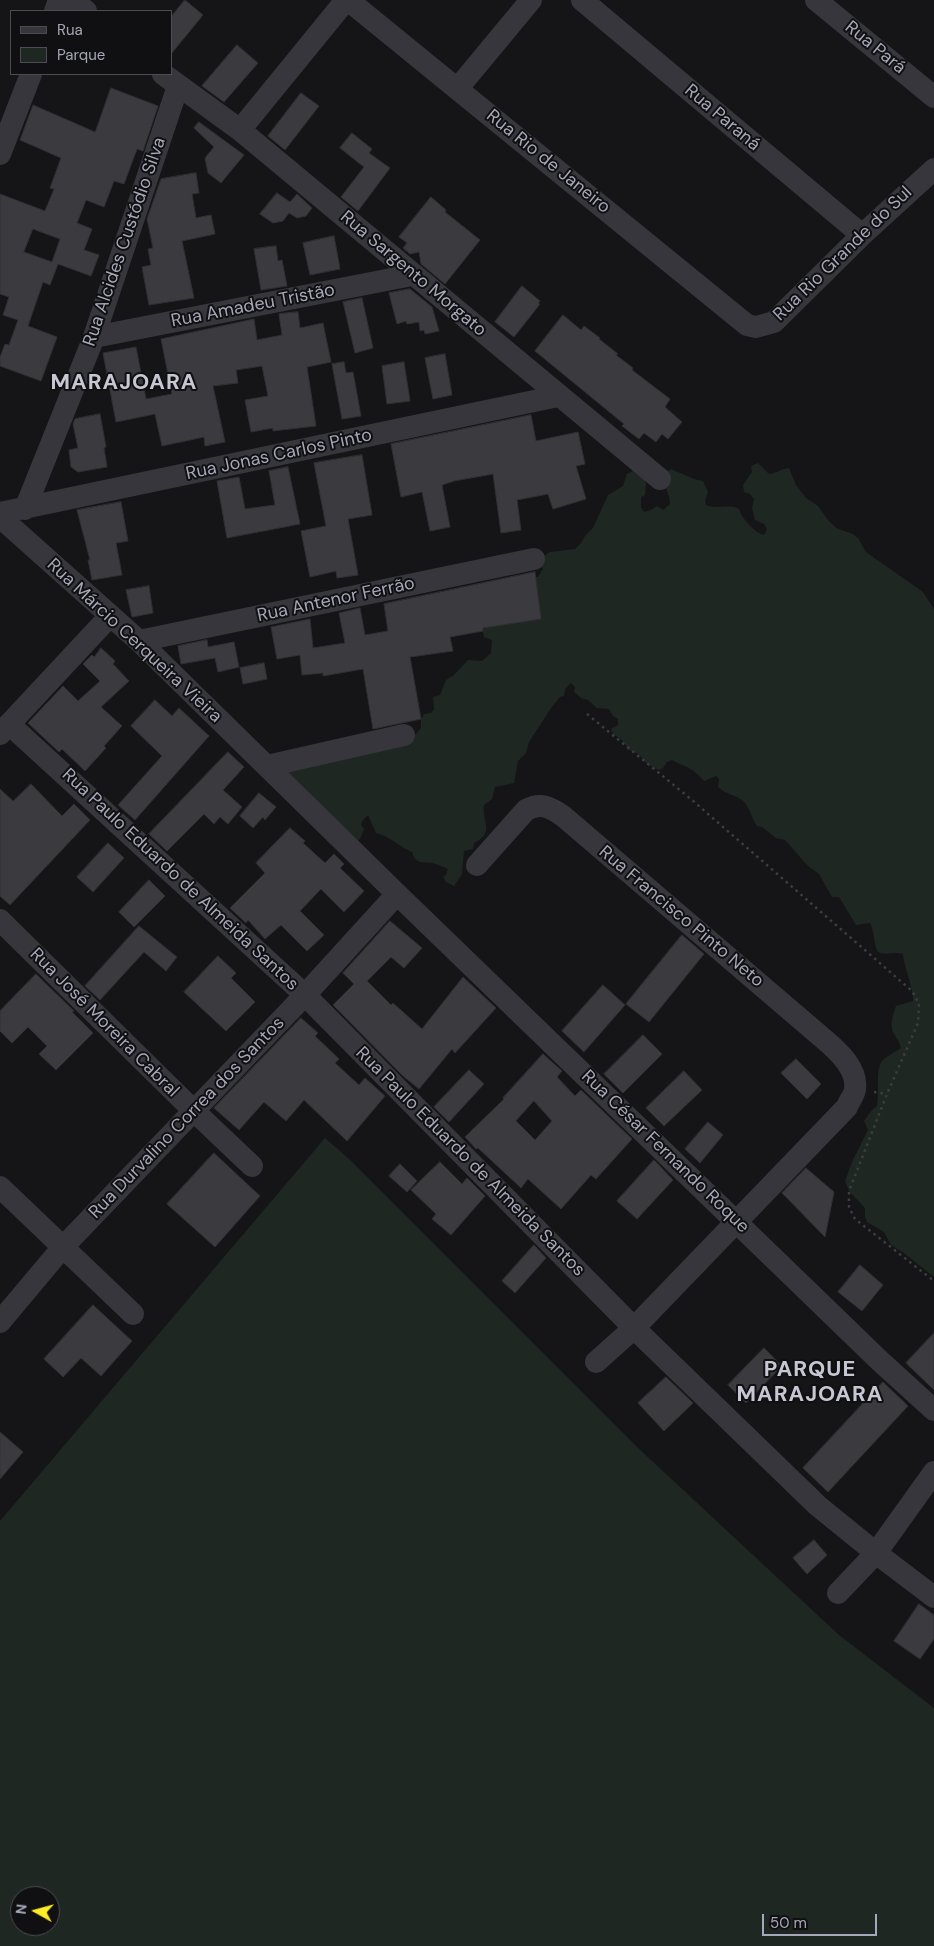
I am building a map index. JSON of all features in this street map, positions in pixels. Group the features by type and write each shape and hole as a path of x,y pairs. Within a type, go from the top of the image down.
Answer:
{"street":[{"path":"72,0 85,10"},
{"path":"240,130 347,0"},
{"name":"Rua Rio de Janeiro","path":"347,0 458,88 747,325"},
{"path":"458,88 531,0"},
{"name":"Rua Paraná","path":"582,0 862,235"},
{"name":"Rua Pará","path":"816,0 934,97"},
{"path":"0,154 31,75"},
{"name":"Rua Sargento Morgato","path":"170,80 240,130 412,275 660,479"},
{"name":"Rua Alcides Custódio Silva","path":"25,509 94,338 170,80"},
{"name":"Rua Rio Grande do Sul","path":"747,325 756,327 774,322 862,235 934,169"},
{"name":"Rua Amadeu Tristão","path":"94,338 412,275"},
{"name":"Rua Jonas Carlos Pinto","path":"0,514 558,396"},
{"name":"Rua Márcio Cerqueira Vieira","path":"0,517 139,641 397,894"},
{"name":"Rua Antenor Ferrão","path":"139,641 534,559"},
{"path":"5,729 110,616"},
{"name":"Rua Paulo Eduardo de Almeida Santos","path":"5,729 305,996 634,1328 818,1506 934,1597"},
{"path":"267,766 404,735"},
{"name":"Rua Francisco Pinto Neto","path":"477,866 526,810 533,806 543,806 555,811 844,1056 852,1073 856,1089 847,1107 736,1221"},
{"name":"Rua Durvalino Correa dos Santos","path":"0,1322 62,1248 305,996 397,894"},
{"name":"Rua César Fernando Roque","path":"397,894 880,1361 934,1410"},
{"name":"Rua José Moreira Cabral","path":"0,920 252,1166"},
{"path":"0,1187 133,1314"},
{"path":"596,1362 634,1328 736,1221"},
{"path":"838,1593 876,1553 934,1472"}],"path":[{"path":"587,714 692,800 912,991 919,1004 918,1023 887,1094 849,1191 849,1207 855,1219 934,1281"}],"green space":[{"path":"758,463 769,474 789,468 796,485 806,498 818,506 836,528 853,534 858,538 866,552 923,592 934,609 934,1277 891,1245 884,1232 867,1222 865,1208 849,1191 845,1181 868,1130 864,1121 877,1106 878,1074 881,1063 901,1048 893,1031 893,1016 896,1006 913,1001 903,954 884,954 878,952 870,923 856,925 839,897 832,897 819,874 808,866 785,840 776,838 762,827 757,826 743,801 718,787 719,779 716,776 704,781 693,770 672,760 659,770 647,764 639,754 629,750 622,740 613,734 611,729 618,725 618,719 613,716 609,709 597,708 588,700 581,698 574,692 575,687 571,683 565,689 564,696 560,697 551,708 529,742 526,753 518,761 514,783 495,787 492,799 484,805 486,830 481,839 474,843 473,849 464,851 462,874 454,886 446,882 443,877 448,869 434,863 419,862 415,859 412,852 376,833 368,815 361,825 364,829 360,839 354,842 267,766 410,738 416,734 421,728 421,719 424,714 431,713 434,709 433,697 440,695 446,680 454,675 468,660 482,661 491,653 492,640 484,637 483,631 487,622 531,577 538,577 543,569 540,563 542,557 550,552 575,549 581,543 593,528 608,495 623,486 627,474 635,470 644,474 646,484 645,495 641,497 641,507 644,512 657,506 663,510 670,504 663,475 671,469 703,481 708,492 705,501 706,505 735,507 739,509 749,525 764,535 767,529 764,524 755,520 752,508 754,499 750,494 744,492 743,485 752,472 751,466"},
{"path":"325,1138 348,1158 637,1447 839,1635 934,1708 934,1946 0,1946 0,1521"}],"building":[{"path":"185,0 203,15 172,53 172,16"},
{"path":"237,45 258,63 224,102 202,86"},
{"path":"111,88 158,106 143,151 137,149 124,184 114,181 104,207 86,200 77,223 92,229 84,250 99,255 91,276 58,264 50,285 43,282 28,326 57,337 41,381 0,366 0,357 5,344 9,345 18,320 3,315 9,297 0,294 0,194 45,211 54,189 50,188 61,158 20,140 33,105 95,132","holes":["33,229 60,239 52,262 24,252"]},
{"path":"301,93 319,106 285,150 268,136"},
{"path":"199,122 244,155 221,183 208,173 205,158 214,147 194,128"},
{"path":"352,133 372,149 369,153 390,168 358,211 341,197 364,167 340,148"},
{"path":"196,173 199,193 192,194 196,218 211,215 215,234 182,241 194,298 149,305 142,267 151,265 148,249 153,248 147,219 161,179"},
{"path":"277,193 290,202 297,194 312,208 306,216 297,218 289,213 283,221 273,223 260,214"},
{"path":"431,197 446,210 445,212 480,240 445,284 421,264 419,252 410,254 403,248 407,243 399,237"},
{"path":"334,236 340,269 310,275 303,243"},
{"path":"276,246 278,261 282,260 287,286 261,290 254,249"},
{"path":"522,286 540,301 538,303 540,304 514,337 495,322"},
{"path":"410,289 432,307 439,331 425,334 424,330 420,331 419,322 407,324 406,321 397,324 389,293"},
{"path":"362,298 373,348 355,353 343,302"},
{"path":"298,312 300,328 323,323 331,362 307,367 316,426 273,431 273,428 251,432 245,400 268,396 262,366 236,370 238,383 213,386 225,442 205,446 204,437 162,446 155,414 116,422 103,353 136,347 146,399 172,394 161,339 254,319 257,340 282,335 279,314"},
{"path":"563,315 581,330 584,326 600,338 618,354 616,355 633,368 632,370 670,399 665,407 682,422 668,439 662,434 656,442 644,433 639,439 622,426 624,424 535,351"},
{"path":"445,354 452,395 433,399 425,358"},
{"path":"344,362 346,373 353,372 361,416 342,419 332,364"},
{"path":"404,362 410,401 387,404 382,366"},
{"path":"100,414 106,447 104,448 107,467 78,472 71,467 69,450 78,448 73,424 75,419"},
{"path":"531,415 536,441 578,432 585,464 576,466 586,499 553,509 548,494 517,500 521,530 501,533 493,474 454,481 442,485 450,527 430,531 422,492 401,497 391,444"},
{"path":"362,455 372,515 348,519 358,575 337,578 336,571 310,577 301,531 326,526 314,463"},
{"path":"288,467 300,524 227,538 217,481 239,477 245,509 275,505 269,471"},
{"path":"121,502 128,541 116,543 122,575 92,580 88,560 90,560 77,510"},
{"path":"535,572 541,619 483,628 483,631 450,637 453,651 410,657 421,719 373,729 363,669 323,676 323,673 302,675 300,655 277,659 271,627 310,619 313,648 345,643 339,613 360,608 365,635 388,631 384,604"},
{"path":"149,586 153,613 132,617 126,590"},
{"path":"207,640 208,647 234,642 239,667 218,672 215,658 181,664 178,646"},
{"path":"101,648 115,661 113,664 129,681 101,707 122,726 104,746 106,748 85,771 62,749 59,752 28,723 63,686 78,701 100,681 83,664 92,655 94,657"},
{"path":"264,663 267,679 243,684 240,668"},
{"path":"155,700 172,716 179,708 209,736 135,820 118,805 162,756 131,726"},
{"path":"228,752 244,767 223,790 242,807 228,824 220,817 214,824 204,814 167,851 149,834"},
{"path":"31,784 62,816 74,804 90,820 10,905 0,896 0,789 13,801"},
{"path":"259,793 276,807 265,820 263,817 253,828 240,816"},
{"path":"290,828 325,863 334,854 344,864 340,868 364,891 344,912 321,889 300,911 324,935 307,951 281,925 265,939 248,920 246,923 230,908 265,873 256,863"},
{"path":"108,843 124,858 93,892 77,877"},
{"path":"149,880 165,896 134,927 119,912"},
{"path":"390,921 422,948 404,968 391,957 367,981 391,1005 393,1003 422,1029 463,977 496,1008 455,1053 452,1049 419,1089 403,1076 333,1005 354,984 343,973"},
{"path":"139,926 177,957 166,971 144,952 100,1000 85,986"},
{"path":"682,935 704,954 649,1022 626,1004"},
{"path":"218,956 236,973 231,978 255,1002 226,1031 184,992"},
{"path":"36,974 74,1011 72,1012 93,1033 56,1070 39,1054 47,1046 28,1027 12,1043 0,1031 0,1011"},
{"path":"603,985 625,1005 584,1052 562,1031"},
{"path":"301,1018 318,1033 315,1036 339,1059 335,1063 359,1085 365,1078 385,1096 347,1141 304,1100 286,1121 264,1102 239,1130 214,1108"},
{"path":"643,1035 662,1054 623,1093 604,1074"},
{"path":"543,1054 562,1071 557,1077 575,1096 581,1090 632,1139 596,1179 591,1175 561,1209 528,1179 521,1188 465,1137","holes":["534,1101 552,1121 535,1140 516,1121"]},
{"path":"796,1059 821,1084 807,1099 781,1073"},
{"path":"469,1070 484,1084 449,1122 434,1107"},
{"path":"684,1071 702,1090 664,1126 646,1108"},
{"path":"708,1122 723,1135 700,1163 685,1149"},
{"path":"214,1153 260,1196 215,1247 167,1204"},
{"path":"654,1160 673,1180 637,1219 617,1201"},
{"path":"440,1162 462,1184 467,1178 485,1196 451,1235 432,1219 436,1214 411,1190"},
{"path":"400,1164 417,1181 407,1192 389,1176"},
{"path":"806,1168 834,1192 825,1237 782,1193"},
{"path":"534,1245 546,1258 515,1293 502,1281"},
{"path":"860,1265 883,1285 862,1311 838,1292"},
{"path":"93,1305 132,1341 101,1376 81,1358 63,1377 44,1359"},
{"path":"934,1333 934,1390 906,1363"},
{"path":"764,1348 782,1366 746,1403 728,1385"},
{"path":"666,1377 693,1403 664,1431 638,1403"},
{"path":"883,1382 908,1406 828,1492 803,1468"},
{"path":"0,1432 23,1452 0,1479"},
{"path":"814,1540 827,1555 807,1574 793,1558"},
{"path":"919,1604 934,1615 934,1639 920,1659 894,1641"}],"district":[{"name":"MARAJOARA","path":"124,383"},
{"name":"PARQUE MARAJOARA","path":"810,1382"}]}
